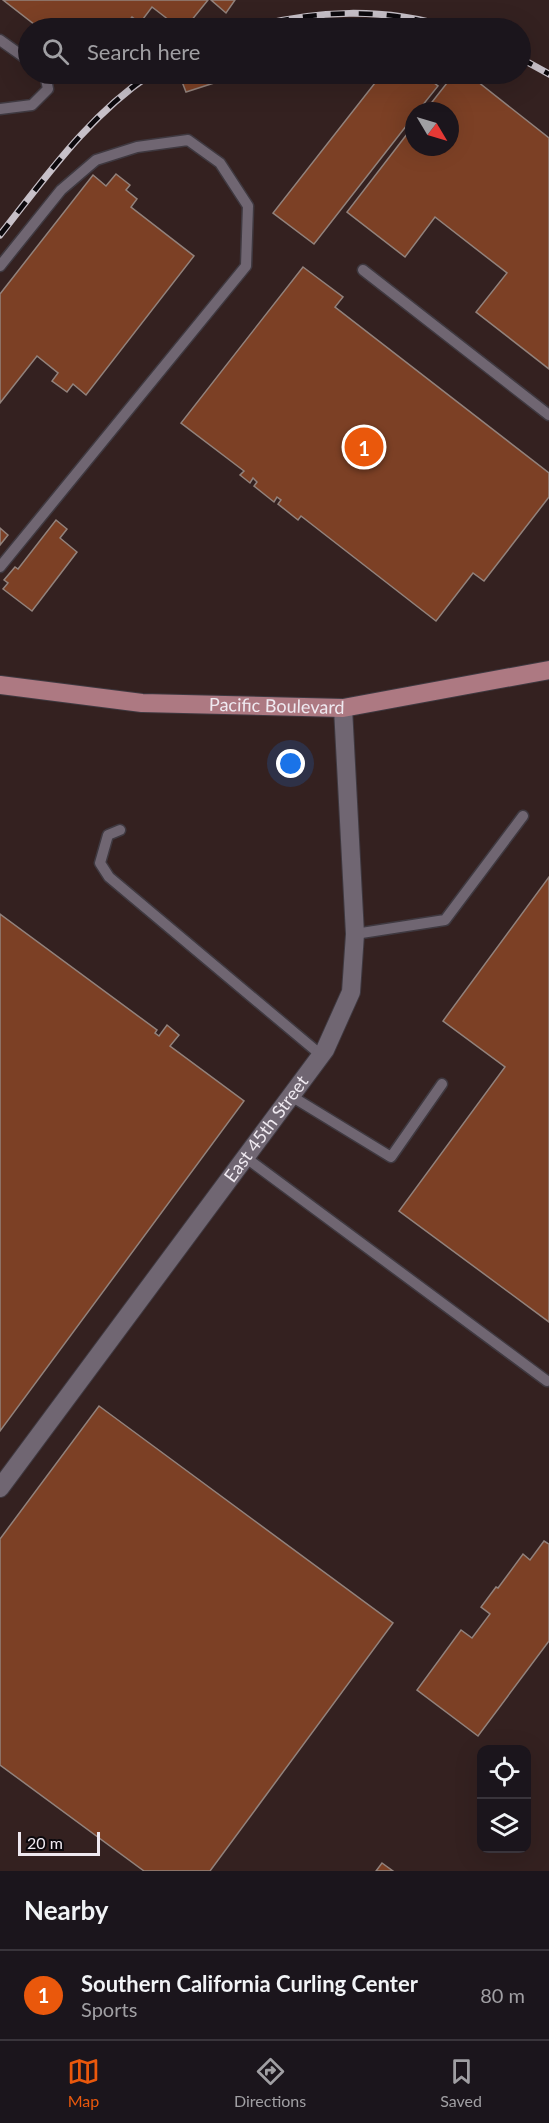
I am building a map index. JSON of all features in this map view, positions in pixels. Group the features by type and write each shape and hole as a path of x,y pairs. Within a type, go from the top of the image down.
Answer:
{"main road":[{"name":"Pacific Boulevard","path":"0,685 142,703 343,708 549,670"}],"street":[{"name":"East 45th Street","path":"0,1488 321,1055 351,992 355,934 343,708"}],"lane":[{"path":"0,40 18,53"},
{"path":"0,109 32,105 48,89 47,84"},
{"path":"0,266 61,190 96,160 137,147 188,140 220,164 248,206 246,266 0,567"},
{"path":"363,270 549,415"},
{"path":"355,934 445,920 523,816"},
{"path":"120,830 108,835 102,849 100,863 109,877 321,1055"},
{"path":"291,1096 391,1157 442,1084"},
{"path":"245,1157 547,1381"}],"shaded area":[{"path":"0,0 549,0 549,1871 0,1871"}],"building":[{"path":"3,0 208,0 193,18 166,18 152,7 144,18 26,18"},
{"path":"211,0 235,0 226,13"},
{"path":"183,84 211,84 186,92"},
{"path":"374,84 435,84 438,86 425,102 405,102 405,128 314,244 273,213"},
{"path":"446,84 481,84 549,138 549,369 476,312 507,273 435,217 405,257 347,212 405,137 405,156 459,156 459,102 432,102"},
{"path":"116,174 130,185 126,190 137,199 131,207 194,256 86,395 73,384 67,392 52,381 58,373 37,356 0,403 0,294 93,175 106,186"},
{"path":"303,267 343,297 335,307 549,473 549,497 484,581 473,573 436,621 301,516 298,520 278,504 281,500 277,497 274,502 254,486 257,482 253,478 250,483 240,475 244,471 181,423"},
{"path":"56,520 67,529 60,538 77,552 32,611 3,589 8,583 4,580 15,567 18,569"},
{"path":"0,528 8,535 0,545"},
{"path":"549,877 549,1322 399,1211 505,1067 443,1021"},
{"path":"0,914 157,1030 155,1033 159,1036 167,1025 179,1035 170,1046 244,1101 0,1431"},
{"path":"99,1406 393,1623 210,1871 144,1871 0,1765 0,1539"},
{"path":"544,1541 549,1544 549,1641 478,1736 417,1690 461,1630 472,1638 490,1614 481,1607 523,1554 530,1560"},
{"path":"382,1863 393,1871 376,1871"}],"railway":[{"path":"293,18 349,13 406,18"},
{"path":"531,64 549,74"},
{"path":"0,235 69,148 107,109 137,84"}],"place":[{"name":"Southern California Curling Center","path":"364,447"}]}
